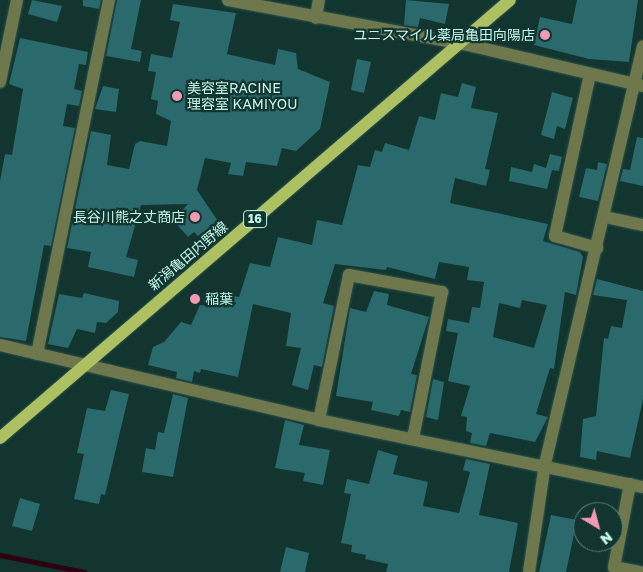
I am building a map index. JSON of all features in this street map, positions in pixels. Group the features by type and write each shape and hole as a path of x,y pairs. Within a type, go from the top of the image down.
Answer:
{"main road":[{"name":"新潟亀田内野線","path":"0,438 80,366 464,44 510,0"}],"street":[{"path":"0,82 17,0"},
{"path":"37,354 109,0"},
{"path":"228,0 254,3 316,18 464,44 639,85"},
{"path":"316,18 319,0"},
{"path":"529,572 545,464 604,217 639,85 643,46"},
{"path":"590,74 555,236 597,248"},
{"path":"604,217 643,225"},
{"path":"318,420 349,275 442,292 413,438"},
{"path":"0,345 80,366 318,420 545,464 637,486 614,567 640,572"}],"building":[{"path":"32,0 62,6 57,22 28,14"},
{"path":"83,0 101,0 99,9 83,6"},
{"path":"117,0 141,0 131,49 142,51 140,62 106,56"},
{"path":"406,0 449,4 445,24 420,18 418,27 404,25"},
{"path":"577,0 638,0 629,62 589,59 534,45 540,17 572,24"},
{"path":"173,4 236,13 227,54 275,65 278,49 296,53 298,69 330,82 320,129 296,151 282,148 277,166 246,162 243,176 228,174 231,163 205,158 197,190 218,221 198,236 194,232 188,237 173,220 188,204 141,205 126,257 138,260 134,277 88,267 91,252 67,248 91,131 111,135 107,165 129,169 135,144 140,141 167,146 171,121 156,114 158,101 151,99 156,72 148,71 151,54 172,58 180,22 170,20"},
{"path":"20,38 88,52 86,65 79,64 74,89 82,91 79,106 67,104 63,126 75,128 51,246 44,245 26,341 0,337 0,181 5,154 12,155 23,89 9,84"},
{"path":"357,59 371,62 364,93 351,90"},
{"path":"462,83 476,87 471,108 498,113 485,169 490,170 486,186 455,178 450,203 548,224 543,241 580,252 583,257 576,295 565,292 554,369 550,368 536,414 548,417 535,442 490,433 486,446 470,443 472,433 466,431 467,417 461,416 470,386 448,381 458,333 446,331 448,319 469,323 472,307 480,308 484,282 467,280 469,267 439,262 435,279 387,267 386,270 335,264 323,303 334,306 322,367 314,365 308,390 292,385 301,348 286,346 291,313 253,304 238,377 201,369 200,373 194,371 192,382 176,378 177,372 148,365 153,347 164,342 181,322 191,325 200,305 217,307 220,293 239,297 250,263 270,267 278,237 312,245 317,220 342,225 358,165 370,167 375,150 382,152 385,143 409,150 419,116 435,120 441,93 458,97","holes":["522,300 547,305 534,348 493,337 499,303 520,308"]},
{"path":"103,86 119,89 116,112 95,109"},
{"path":"552,92 573,98 565,129 557,126 554,139 541,135"},
{"path":"637,137 643,138 643,186 620,181 623,169 630,170"},
{"path":"550,154 562,157 559,171 552,170 547,189 509,181 511,167 532,172 534,164 546,168"},
{"path":"598,162 607,164 598,201 579,197 586,168 597,170"},
{"path":"597,279 643,291 643,399 630,458 597,451 596,460 580,457 583,419 596,416 604,338 608,339 611,326 622,328 627,300 593,295"},
{"path":"374,291 389,294 387,305 429,317 411,374 417,375 410,412 401,410 399,416 371,410 373,402 336,396 350,308 366,312"},
{"path":"84,293 119,301 118,312 106,323 97,322 95,333 77,329 68,348 48,344 59,294 82,298"},
{"path":"433,379 444,382 438,420 426,417"},
{"path":"111,390 129,394 105,495 101,494 99,504 74,499 84,454 77,453 87,408 105,411"},
{"path":"173,394 188,398 173,477 142,472 146,448 155,450 158,432 164,433"},
{"path":"285,420 304,425 299,445 330,450 323,485 303,481 305,473 275,468"},
{"path":"378,450 398,456 393,474 428,482 423,506 459,513 470,472 463,470 466,459 490,464 479,515 518,523 509,572 386,572 388,564 365,559 366,555 351,552 352,545 341,543 351,494 344,493 347,479 369,484"},
{"path":"20,498 40,504 32,531 12,526"},
{"path":"551,515 573,519 573,539 566,572 539,572"},
{"path":"286,547 309,553 305,572 280,572"}],"waterway":[{"path":"0,555 84,572"}],"place":[{"name":"ユニスマイル薬局亀田向陽店","path":"545,35"},
{"name":"美容室RACINE 理容室 KAMIYOU","path":"177,96"},
{"name":"長谷川熊之丈商店","path":"195,217"},
{"name":"稲葉","path":"195,299"}]}
